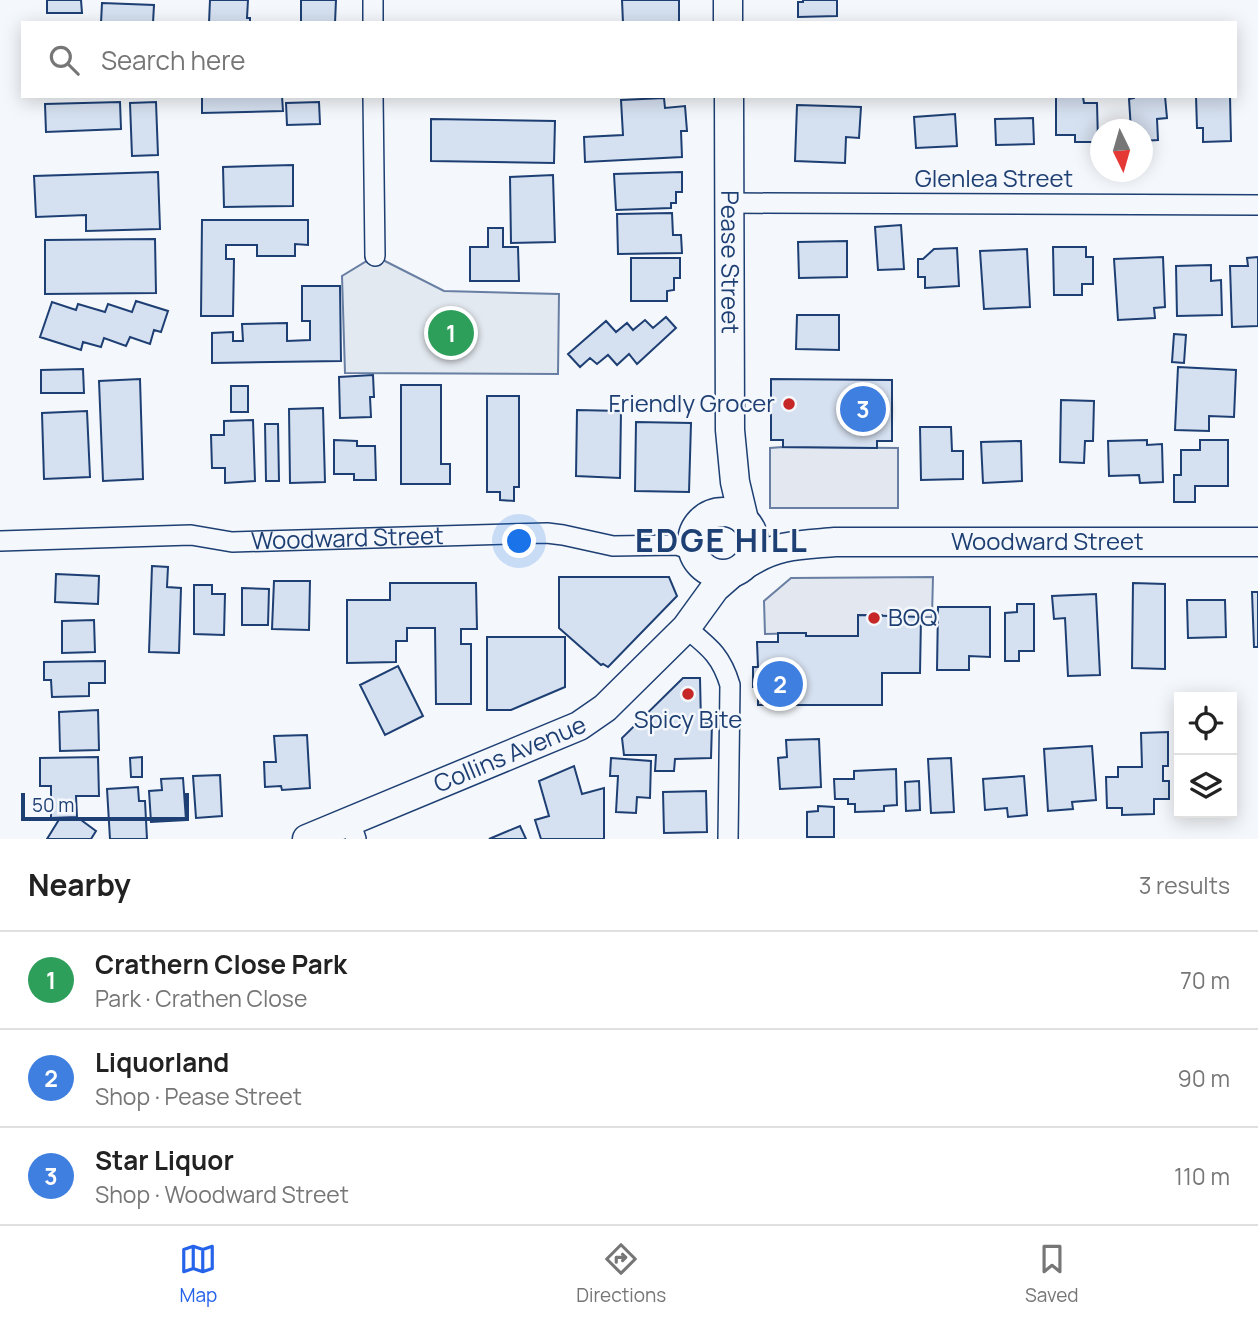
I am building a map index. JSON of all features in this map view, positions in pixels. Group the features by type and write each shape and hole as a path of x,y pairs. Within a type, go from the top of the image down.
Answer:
{"street":[{"path":"373,0 373,21"},
{"path":"728,0 728,21"},
{"path":"373,98 375,256"},
{"name":"Pease Street","path":"729,98 730,429 735,482 746,521"},
{"name":"Glenlea Street","path":"729,203 1258,205"},
{"name":"Pease Street","path":"709,516 730,429"},
{"path":"694,555 702,567 711,572 721,574 739,568 753,554 753,533 740,516 719,512 700,522 692,540 695,592 686,628 718,657 730,685 728,839"},
{"name":"Woodward Street","path":"746,521 835,542"},
{"name":"Woodward Street","path":"0,541 191,535 232,542 547,533 612,546 677,545 694,555"},
{"name":"Woodward Street","path":"739,568 775,549 835,542 1258,542"},
{"name":"Collins Avenue","path":"307,839 353,830 579,726 606,708 686,628 715,588 739,568"}],"shaded area":[{"path":"375,256 444,291 559,294 558,374 345,373 342,276"},
{"path":"770,448 898,448 898,508 770,508"},
{"path":"933,577 932,617 858,615 858,636 765,634 764,601 791,578"}],"building":[{"path":"47,0 81,0 82,13 47,13"},
{"path":"210,0 248,0 247,18 250,18 250,21 209,21"},
{"path":"301,0 336,0 335,21 301,21"},
{"path":"622,0 679,0 679,21 623,21"},
{"path":"837,0 837,16 798,17 798,2"},
{"path":"102,3 154,5 153,21 101,21"},
{"path":"202,98 282,98 283,111 202,113"},
{"path":"664,98 665,108 685,106 687,131 681,131 682,157 585,162 584,137 623,135 621,100"},
{"path":"1056,98 1083,98 1084,103 1097,103 1097,119 1090,119 1090,142 1075,142 1075,135 1056,135"},
{"path":"1165,98 1167,118 1157,119 1158,140 1153,140 1153,119 1130,119 1129,99"},
{"path":"1196,98 1230,98 1231,141 1203,142 1203,128 1197,128"},
{"path":"120,102 121,129 46,132 45,104"},
{"path":"156,102 158,155 132,156 130,103"},
{"path":"319,102 320,124 287,125 286,103"},
{"path":"797,105 861,107 859,138 846,137 845,163 795,161"},
{"path":"955,114 957,146 916,148 914,117"},
{"path":"1033,118 1034,144 996,145 995,119"},
{"path":"431,119 555,121 554,163 431,161"},
{"path":"293,165 293,206 224,207 223,167"},
{"path":"158,172 160,229 86,231 86,215 36,217 34,176"},
{"path":"682,172 682,192 676,192 676,203 671,203 671,208 616,210 614,174"},
{"path":"553,175 555,242 511,243 510,177"},
{"path":"672,213 673,235 681,235 682,253 618,254 617,214"},
{"path":"202,220 308,220 308,245 295,244 295,256 257,256 257,245 226,245 226,259 234,259 233,316 201,316"},
{"path":"901,225 904,269 878,270 875,227"},
{"path":"488,228 503,228 503,247 518,247 519,281 470,281 470,247 488,247"},
{"path":"155,239 156,293 45,294 45,240"},
{"path":"847,241 847,277 799,278 798,242"},
{"path":"1053,247 1086,247 1086,257 1093,257 1093,284 1082,284 1082,295 1054,295"},
{"path":"957,248 959,286 925,288 925,277 918,277 918,259 923,259 934,249"},
{"path":"1027,249 1030,307 984,309 980,251"},
{"path":"1163,257 1165,307 1154,308 1155,318 1118,320 1114,259"},
{"path":"1258,257 1258,326 1232,327 1230,266 1248,266 1247,258"},
{"path":"631,258 680,258 680,278 674,278 674,290 667,291 667,301 631,301"},
{"path":"1211,265 1211,281 1221,280 1222,315 1177,316 1176,266"},
{"path":"302,286 340,286 341,361 212,363 212,333 233,332 233,341 243,341 242,324 287,323 287,341 310,340 310,321 302,321"},
{"path":"136,301 168,311 161,332 154,330 150,344 130,337 126,346 104,338 101,347 83,342 81,350 40,337 52,302 76,310 78,304 105,312 108,304 132,312"},
{"path":"797,315 839,315 839,350 796,349"},
{"path":"666,317 676,328 637,364 629,354 617,365 608,355 597,364 590,358 580,367 568,354 606,321 616,332 627,323 633,330 645,320 653,328"},
{"path":"1174,334 1186,335 1184,363 1172,362"},
{"path":"1178,367 1236,370 1234,417 1209,416 1209,431 1175,430"},
{"path":"83,369 84,393 41,393 41,370"},
{"path":"373,375 371,417 340,418 339,377"},
{"path":"140,379 143,479 103,481 99,381"},
{"path":"771,379 892,380 892,441 877,441 877,448 783,447 783,440 771,440"},
{"path":"401,385 441,385 441,464 450,464 450,484 401,484"},
{"path":"231,386 248,386 248,412 231,412"},
{"path":"487,396 519,396 519,487 514,487 514,501 500,500 500,492 487,492"},
{"path":"1061,400 1094,401 1093,441 1085,441 1084,463 1060,462"},
{"path":"323,408 325,482 290,483 289,409"},
{"path":"577,410 621,411 620,478 576,476"},
{"path":"87,411 90,477 44,479 42,413"},
{"path":"253,420 255,481 225,483 225,468 212,468 211,435 224,435 224,421"},
{"path":"636,422 691,423 689,492 635,491"},
{"path":"265,424 278,424 279,481 266,481"},
{"path":"920,427 951,427 952,451 963,451 963,479 921,480"},
{"path":"334,440 357,441 357,446 375,446 376,480 354,480 354,474 334,474"},
{"path":"1147,440 1147,445 1162,444 1163,482 1140,483 1139,475 1109,476 1108,441"},
{"path":"1200,440 1228,440 1228,486 1195,486 1195,502 1174,502 1174,475 1181,475 1181,450 1200,450"},
{"path":"1021,441 1022,481 983,483 981,442"},
{"path":"152,566 168,567 167,587 181,588 179,653 149,652"},
{"path":"56,574 99,576 98,604 55,602"},
{"path":"559,577 669,577 677,596 608,667 601,665 559,628"},
{"path":"274,581 310,581 309,630 272,629"},
{"path":"390,583 476,583 477,629 461,629 461,644 471,644 471,704 436,704 435,628 407,628 407,641 396,641 396,662 347,663 347,600 390,600"},
{"path":"1133,583 1165,584 1165,669 1132,668"},
{"path":"194,585 212,585 212,594 225,594 224,635 194,634"},
{"path":"242,588 269,589 268,625 242,625"},
{"path":"1252,592 1258,592 1258,647 1254,647"},
{"path":"1096,594 1100,675 1068,676 1065,618 1054,619 1052,596"},
{"path":"1187,600 1225,600 1226,637 1188,638"},
{"path":"1017,604 1034,604 1034,651 1019,651 1019,661 1005,661 1005,613 1017,612"},
{"path":"938,607 990,607 990,657 969,656 969,670 937,670"},
{"path":"858,615 921,617 920,673 882,673 882,705 758,705 758,687 753,687 753,667 758,667 757,642 778,642 778,633 858,636"},
{"path":"94,620 95,652 62,653 62,621"},
{"path":"487,637 565,637 565,687 511,710 487,710"},
{"path":"105,661 105,683 89,683 89,696 52,697 51,680 44,680 44,662"},
{"path":"398,666 423,716 385,735 360,685"},
{"path":"683,678 700,678 701,723 712,723 711,758 675,759 674,771 655,771 656,755 624,755 622,738"},
{"path":"98,710 99,750 60,751 59,712"},
{"path":"1168,732 1168,766 1163,766 1163,781 1169,781 1169,799 1154,799 1154,814 1122,815 1122,808 1107,808 1106,777 1118,777 1118,767 1142,767 1141,733"},
{"path":"307,735 310,788 282,790 281,786 265,787 264,762 276,762 274,736"},
{"path":"819,739 821,787 780,789 778,758 787,757 786,740"},
{"path":"1092,746 1096,800 1072,802 1073,809 1048,811 1044,749"},
{"path":"98,757 99,796 76,796 77,817 51,818 51,786 40,786 40,758"},
{"path":"142,757 142,777 131,777 130,758"},
{"path":"611,758 651,761 650,798 637,797 636,813 616,812 618,776 610,776"},
{"path":"951,758 954,812 931,813 928,759"},
{"path":"574,766 582,794 604,788 604,839 541,839 535,820 549,816 539,781"},
{"path":"896,769 897,805 884,806 884,811 855,812 855,804 848,804 848,799 835,799 834,779 854,779 854,771"},
{"path":"220,775 222,816 196,818 193,776"},
{"path":"1024,776 1027,815 1008,817 1007,808 985,810 983,779"},
{"path":"183,778 186,820 151,822 149,791 162,790 161,779"},
{"path":"919,781 920,810 906,811 905,782"},
{"path":"138,787 139,801 145,801 147,839 110,839 107,789"},
{"path":"706,791 707,832 664,833 663,792"},
{"path":"818,806 834,807 834,837 807,837 807,812 818,811"},
{"path":"77,817 96,831 91,839 47,839 60,818"},
{"path":"520,826 526,839 489,839"}],"place":[{"name":"Crathern Close Park","path":"451,333"},
{"name":"Friendly Grocer","path":"789,404"},
{"name":"Star Liquor","path":"863,409"},
{"name":"BOQ","path":"874,618"},
{"name":"Liquorland","path":"780,684"},
{"name":"Spicy Bite","path":"688,694"}],"district":[{"name":"EDGE HILL","path":"722,541"}]}
